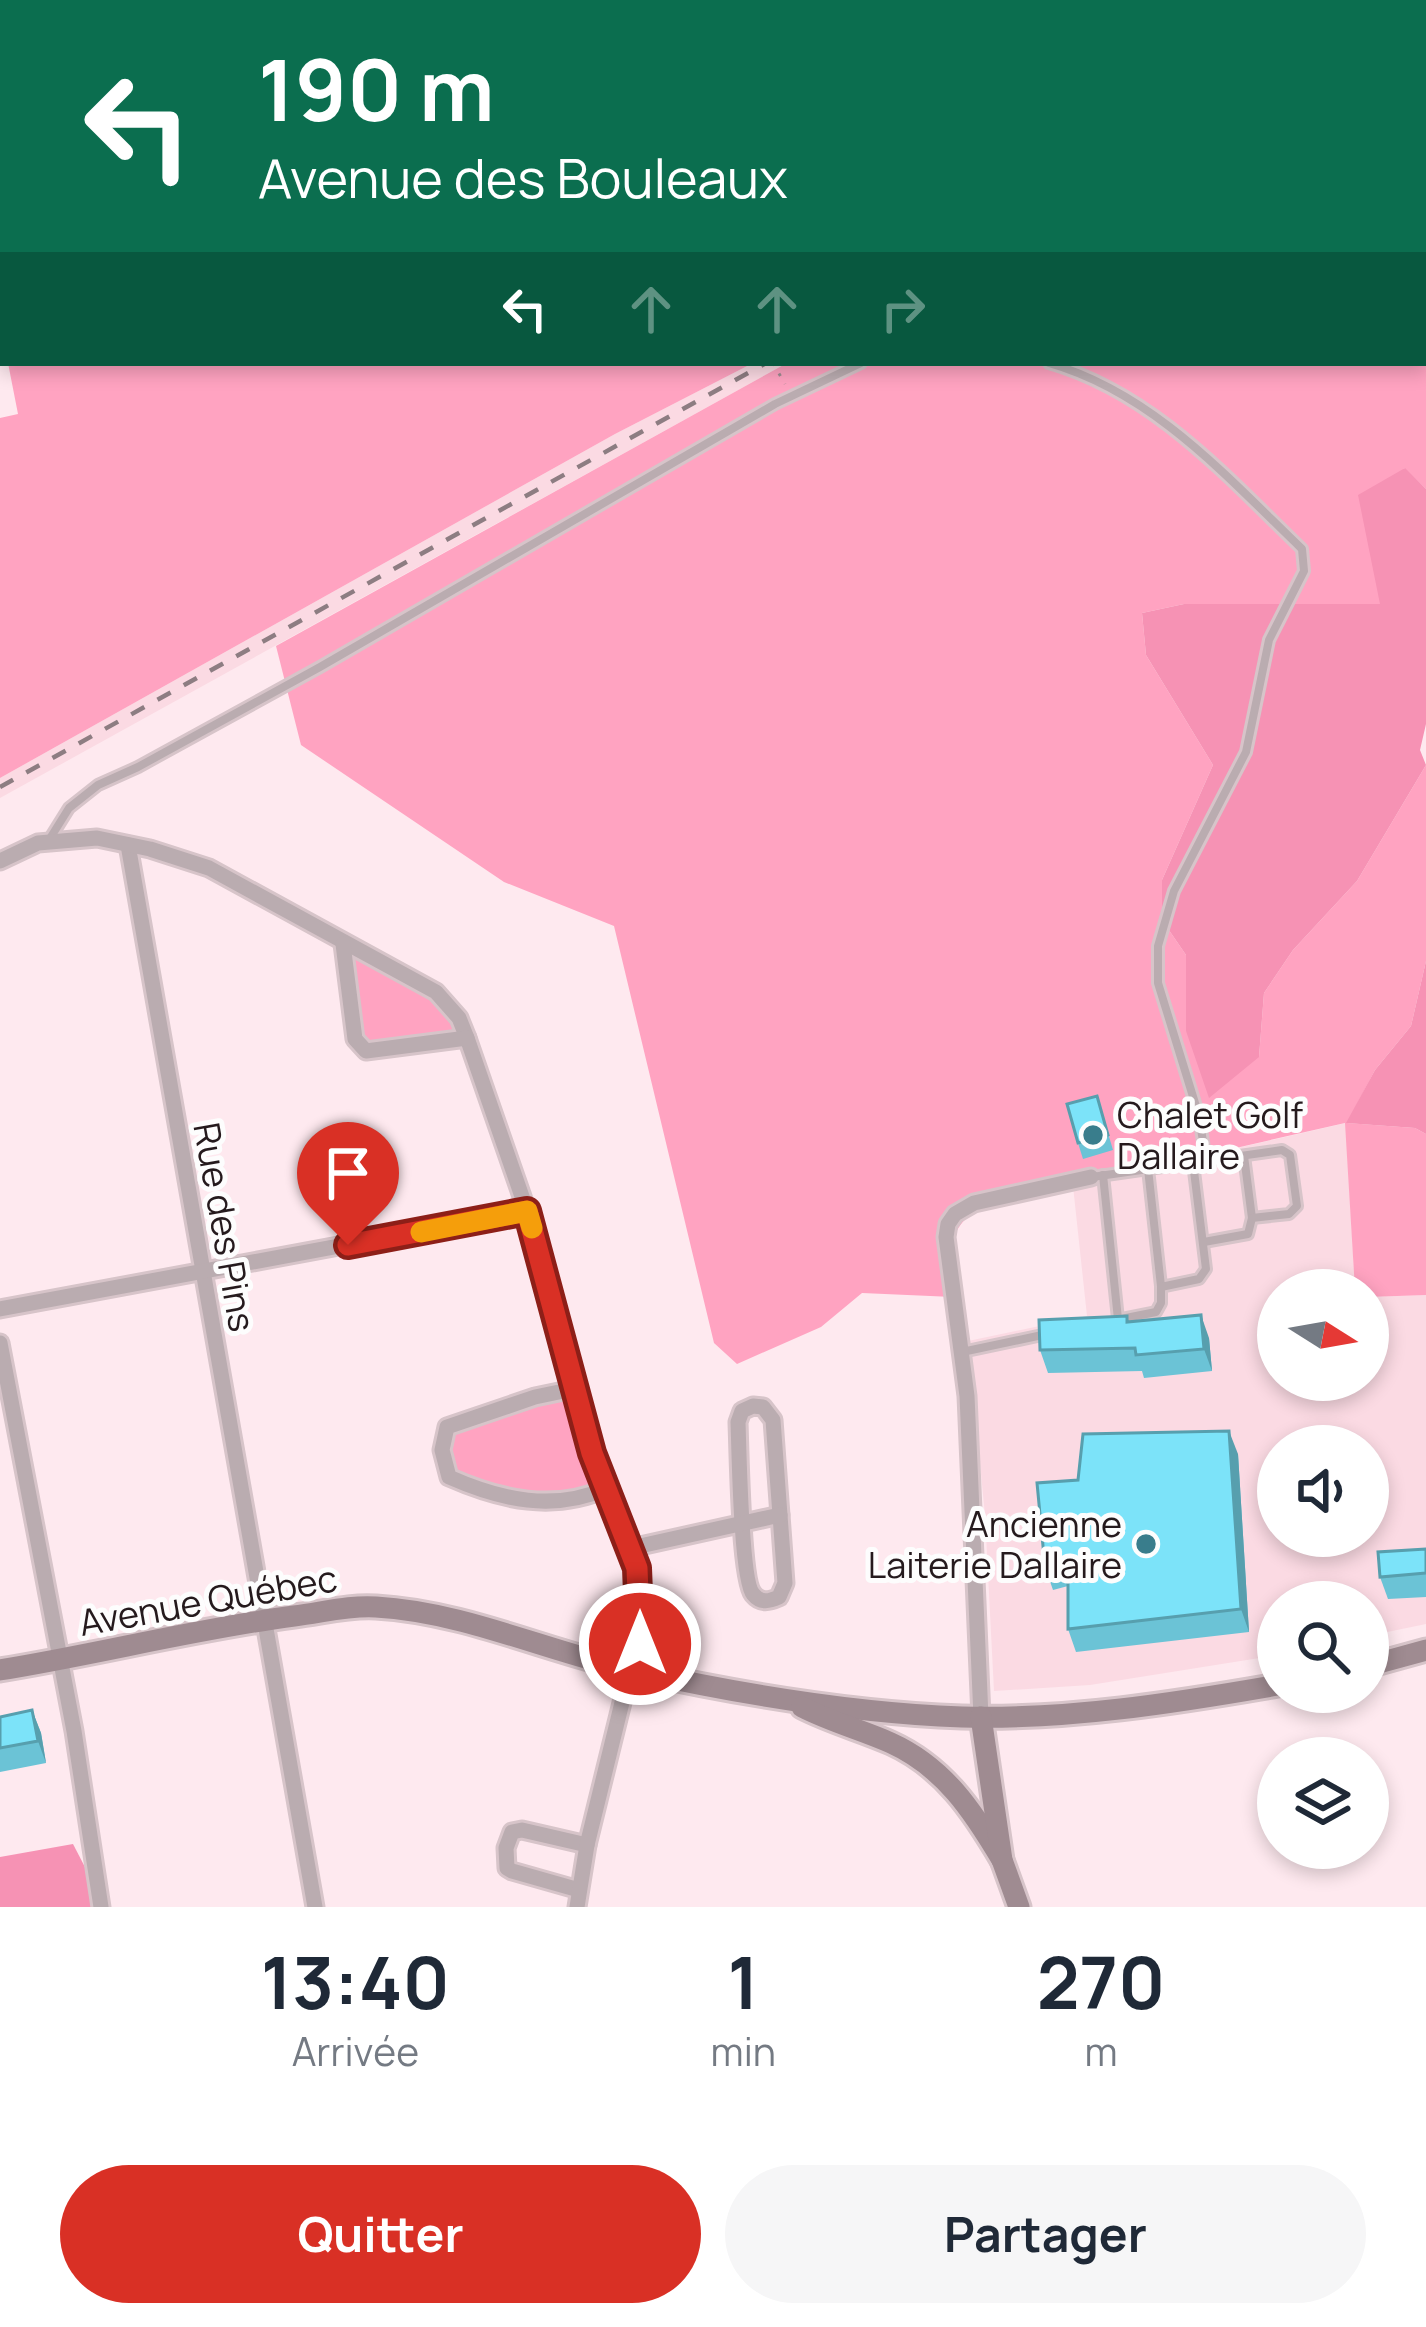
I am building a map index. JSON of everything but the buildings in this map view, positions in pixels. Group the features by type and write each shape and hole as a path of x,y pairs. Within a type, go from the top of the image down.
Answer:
{"street":[{"path":"0,861 48,842 97,838 209,868 436,992 459,1018 527,1211 592,1453 632,1548 640,1588 634,1670 587,1845 578,1899 507,1868 506,1848 512,1832 522,1830 587,1845"},
{"name":"Rue des Pins","path":"128,845 315,1907"},
{"path":"343,944 355,1039 366,1051 467,1038"},
{"path":"1019,1907 1002,1860 981,1717 967,1396 946,1256 948,1224 974,1203 1097,1176"},
{"path":"0,1309 527,1211"},
{"path":"0,1343 101,1907"},
{"path":"578,1388 535,1397 447,1427 442,1450 449,1477 483,1492 541,1503 584,1498 607,1488"},
{"path":"753,1406 763,1407 772,1420 779,1515 785,1583 782,1593 770,1601 758,1599 750,1590 738,1422 742,1411 753,1406"},
{"path":"632,1548 779,1515"},
{"name":"Avenue Québec","path":"0,1670 262,1620 376,1607 474,1624 634,1670 790,1701 981,1717 1140,1706 1257,1688"},
{"path":"1389,1660 1426,1650"},
{"path":"790,1701 895,1744 930,1766 958,1790 1002,1860"}],"lane":[{"path":"48,842 69,808 98,784 138,767 320,667 792,396 855,366"},
{"path":"1057,366 1108,385 1158,416 1302,549 1306,560 1269,640 1246,752 1174,891 1158,946 1158,983 1198,1115 1206,1161"},
{"path":"1118,1319 1097,1176 1282,1150 1290,1155 1298,1206 1289,1214 1252,1218"},
{"path":"1204,1242 1248,1234 1252,1218 1244,1156"},
{"path":"1161,1287 1199,1279 1206,1269 1193,1163"},
{"path":"1096,1324 1156,1312 1161,1303 1148,1169"},
{"path":"962,1352 1051,1333"}],"path":[{"path":"775,366 792,396"}],"shaded area":[{"path":"9,366 747,366 615,434 0,778 0,418 18,414"},
{"path":"747,366 782,366 0,798 0,778 615,434"},
{"path":"782,366 1426,366 1426,489 1404,468 1381,604 1184,604 1142,613 1146,655 1213,765 1162,880 1162,920 1186,955 1186,1031 1259,1057 1264,993 1293,950 1357,881 1426,765 1426,961 1411,1026 1375,1070 1347,1123 1415,1128 1426,1134 1426,1295 1389,1296 1389,1269 1354,1269 1345,1123 990,1204 957,1230 952,1252 953,1297 862,1293 821,1327 737,1364 714,1343 614,926 504,882 301,745 276,646"},
{"path":"1405,468 1426,489 1426,724 1420,750 1426,765 1357,881 1293,950 1264,993 1259,1057 1209,1098 1186,1031 1186,955 1162,920 1162,880 1213,765 1146,655 1142,613 1184,604 1380,604 1358,495"},
{"path":"343,944 436,992 467,1038 382,1050 355,1039"},
{"path":"1426,961 1426,1134 1415,1128 1346,1123 1375,1070 1411,1026"},
{"path":"1346,1123 1354,1269 1257,1269 1257,1401 1389,1401 1389,1296 1426,1295 1426,1624 1389,1632 1389,1581 1257,1581 1257,1658 1090,1685 994,1691 985,1515 968,1341 1087,1316 1073,1186"},
{"path":"578,1388 607,1488 541,1503 449,1477 447,1427"},
{"path":"73,1844 87,1871 91,1907 0,1907 0,1857"}],"railway":[{"path":"0,787 761,366"}],"slow traffic":[{"path":"421,1232 527,1211 532,1228"}],"place":[{"name":"Chalet Golf Dallaire","path":"1093,1135"},
{"name":"Ancienne Laiterie Dallaire","path":"1146,1544"}],"route":[{"path":"348,1245 527,1211 592,1453 632,1548 640,1588 640,1644"}]}
